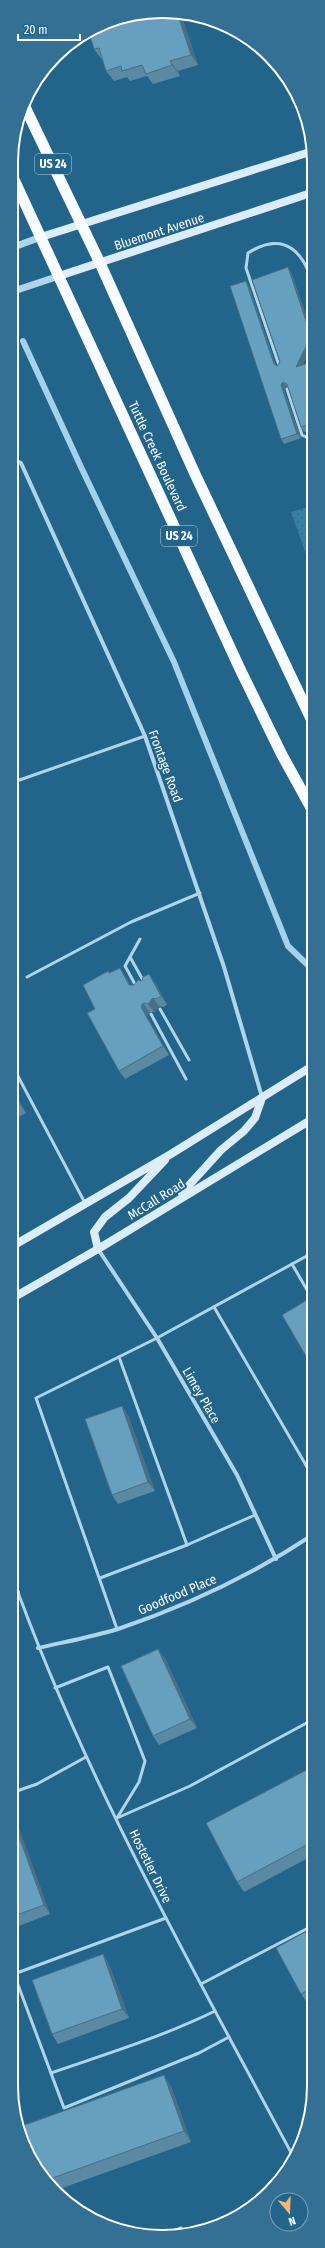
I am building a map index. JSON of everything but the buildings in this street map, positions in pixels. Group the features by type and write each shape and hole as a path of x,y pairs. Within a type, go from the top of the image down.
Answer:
{"highway":[{"name":"Tuttle Creek Boulevard","path":"27,112 100,263 195,474 307,710"},
{"name":"Tuttle Creek Boulevard","path":"18,189 240,669 282,755 307,800"}],"main road":[{"path":"41,237 307,153"},
{"name":"Bluemont Avenue","path":"59,276 307,194"},
{"path":"18,1243 171,1154 307,1069"},
{"path":"175,1200 221,1150 244,1131 255,1118 262,1098"},
{"name":"McCall Road","path":"18,1296 98,1249 175,1200 307,1122"},
{"path":"98,1249 94,1232 105,1216 129,1198 171,1154"}],"street":[{"path":"18,245 41,237"},
{"name":"Bluemont Avenue","path":"18,290 59,276"},
{"name":"Frontage Road","path":"18,462 21,463 145,736 200,893 224,967 262,1098"},
{"name":"Limey Place","path":"98,1249 157,1338 237,1475 276,1559"},
{"name":"Goodfood Place","path":"38,1648 117,1629 198,1598 276,1559 307,1539"}],"lane":[{"path":"280,368 246,268 248,253 269,243 282,244 294,250 304,260 307,269"},
{"path":"287,390 302,435 307,438"},
{"path":"18,781 145,736"},
{"path":"27,977 131,922 200,893"},
{"path":"138,991 125,966 140,939"},
{"path":"130,957 147,987"},
{"path":"160,1009 189,1060"},
{"path":"151,1014 186,1079"},
{"path":"18,1076 86,1204"},
{"path":"117,1629 36,1398 157,1338 307,1256"},
{"path":"292,1264 307,1290"},
{"path":"214,1307 306,1465"},
{"path":"119,1357 187,1545"},
{"path":"100,1578 187,1545 255,1515"},
{"name":"Hostetler Drive","path":"18,1592 38,1648 86,1757 166,1918 291,2152"},
{"path":"55,1688 108,1666 145,1761 139,1782 116,1818"},
{"path":"116,1818 190,1786 307,1723"},
{"path":"18,1791 37,1784 86,1757"},
{"path":"18,1973 166,1918"},
{"path":"201,1984 307,1928"},
{"path":"18,1985 64,2108 199,2053 229,2037"},
{"path":"51,2073 184,2027 216,2011"}],"shaded area":[{"path":"307,507 307,557 291,512"}],"waterway":[{"path":"23,341 174,662 288,946 307,964"}]}
